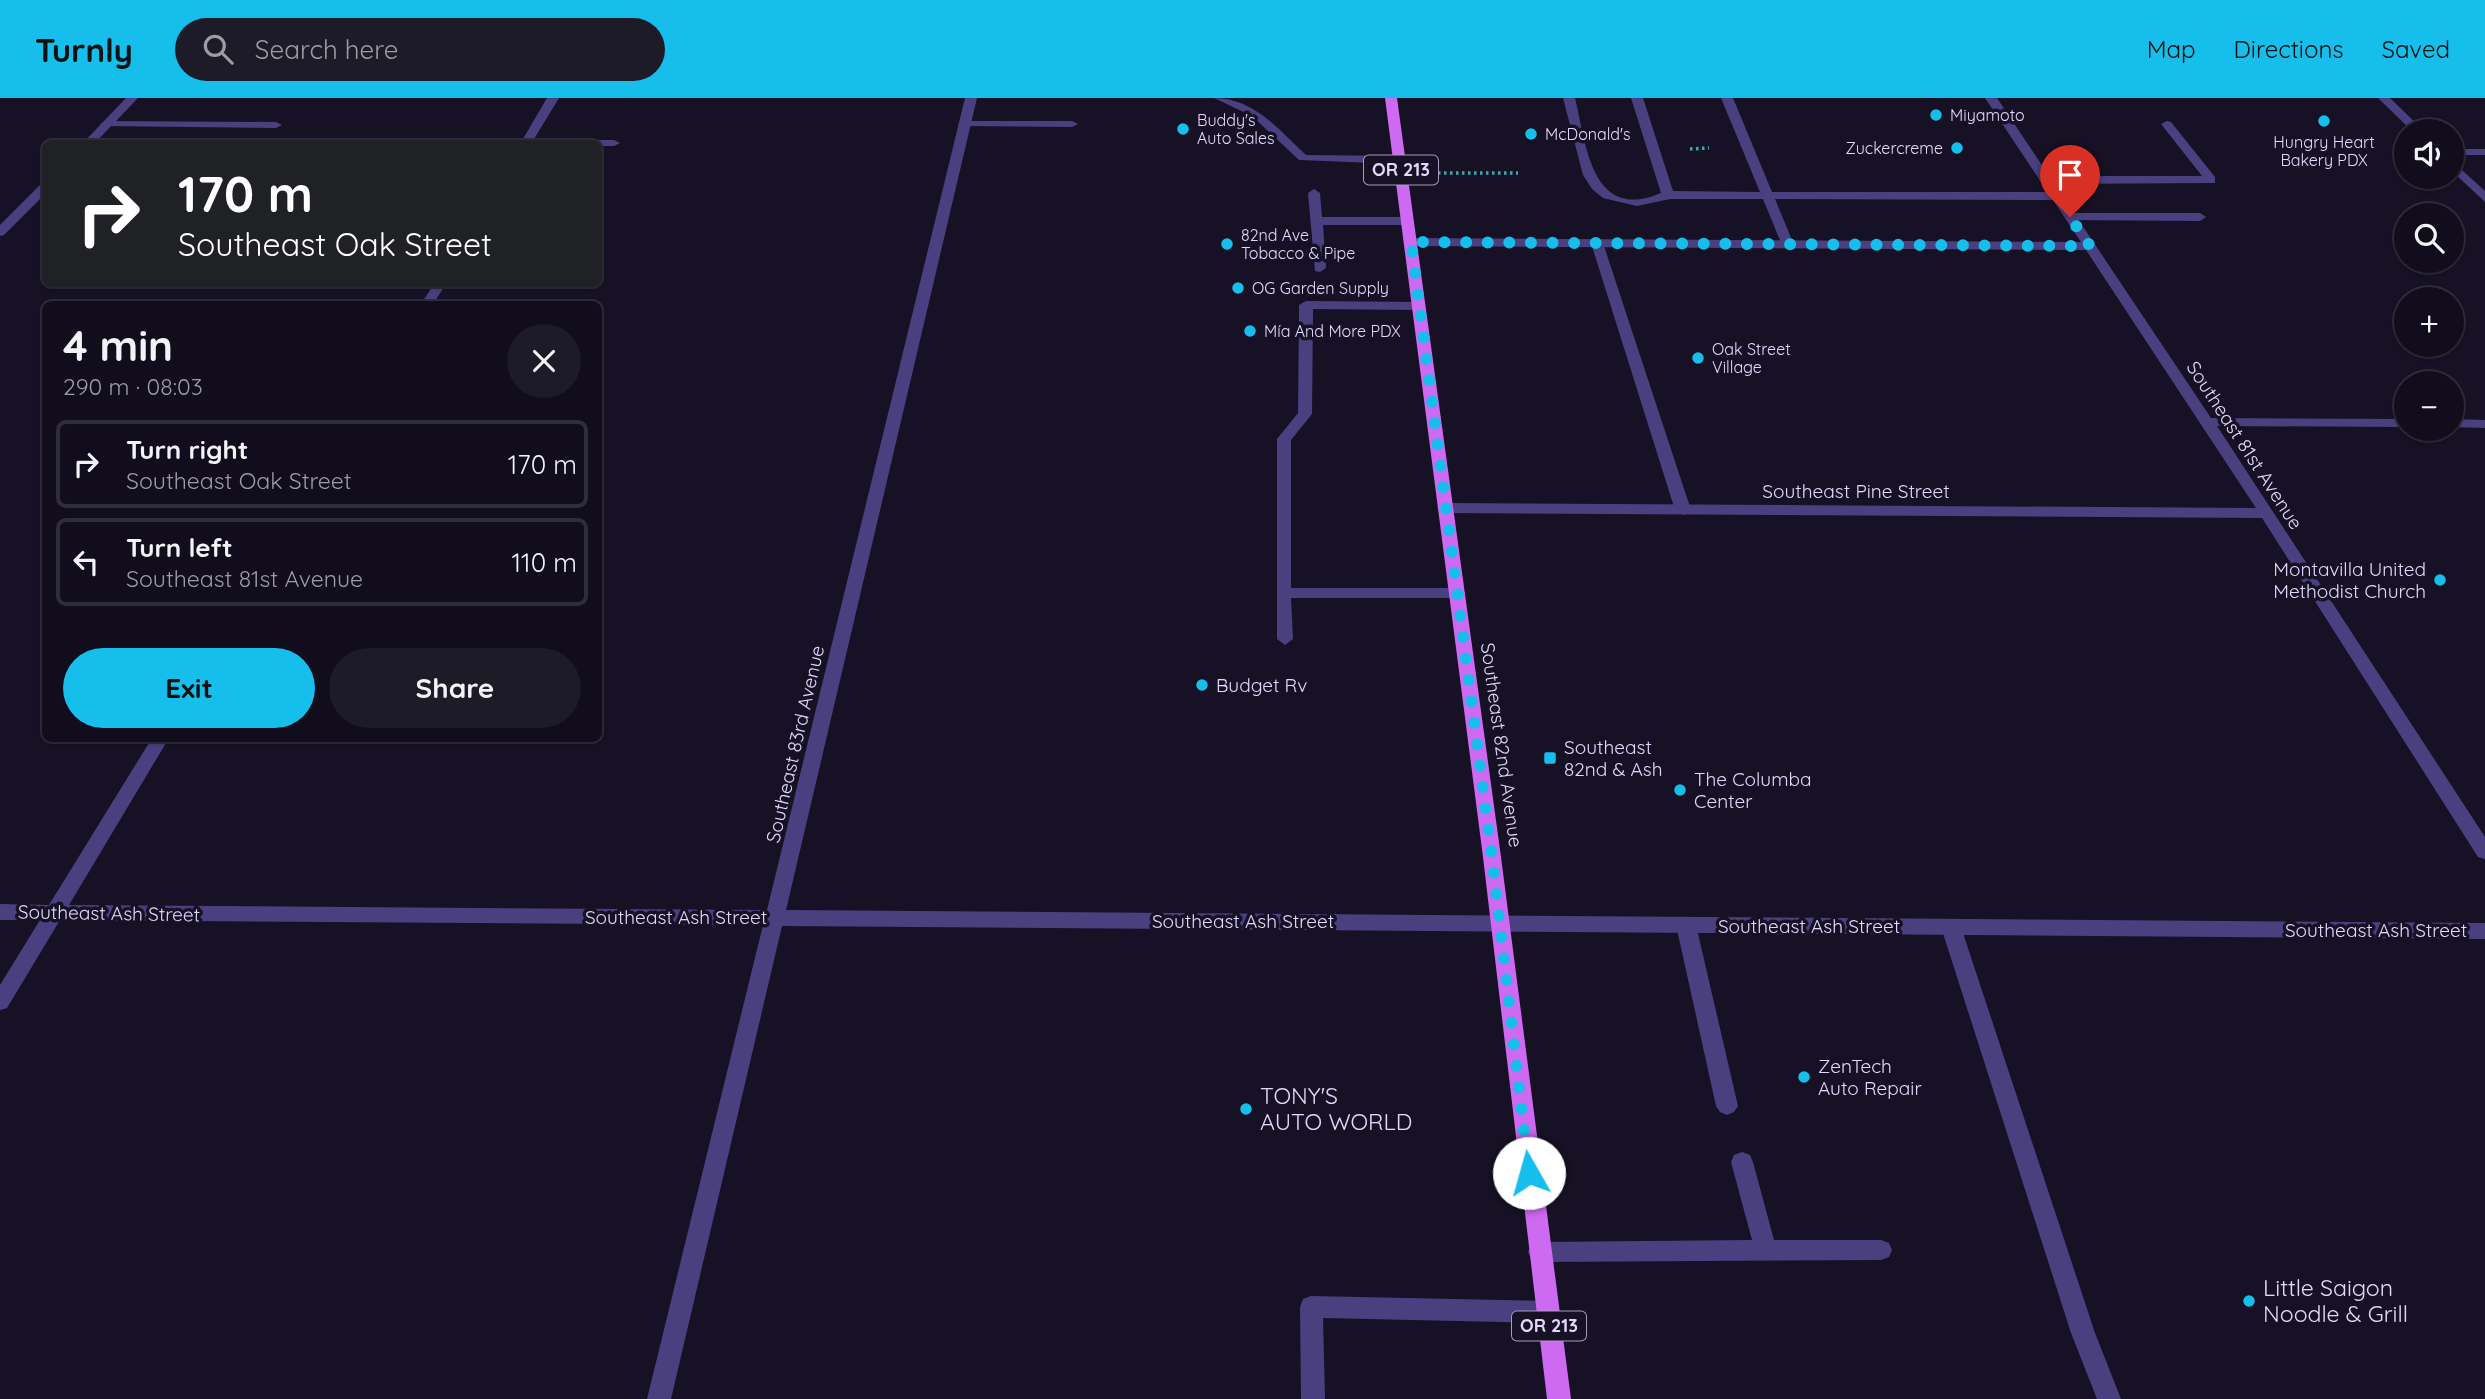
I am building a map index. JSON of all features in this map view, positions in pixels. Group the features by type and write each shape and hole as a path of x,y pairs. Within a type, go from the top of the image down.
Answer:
{"main road":[{"name":"Southeast 82nd Avenue","path":"1391,98 1559,1399"}],"street":[{"path":"91,140 132,98"},
{"path":"527,140 553,98"},
{"name":"Southeast 83rd Avenue","path":"659,1399 971,98"},
{"path":"1220,98 1256,114 1303,158 1400,160"},
{"path":"1569,98 1589,173 1598,189 1609,196 1636,203 1653,203 1668,195 2056,196"},
{"path":"1637,98 1668,195"},
{"path":"1727,98 1788,245"},
{"name":"Southeast 81st Avenue","path":"1992,98 2267,513 2485,852"},
{"path":"2384,98 2406,119"},
{"path":"106,124 276,125"},
{"path":"964,124 1072,124"},
{"path":"2045,180 2211,180 2167,124"},
{"path":"602,143 614,143"},
{"path":"2464,152 2485,152"},
{"path":"2464,177 2485,198"},
{"path":"0,232 42,190"},
{"path":"1314,193 1320,268"},
{"path":"2070,217 2200,218"},
{"path":"1316,221 1408,221"},
{"path":"1411,242 2090,246"},
{"path":"1597,243 1683,510"},
{"path":"1285,639 1284,439 1305,414 1307,305 1419,306"},
{"path":"2207,422 2394,423"},
{"path":"2464,423 2485,424"},
{"name":"Southeast Pine Street","path":"1445,508 2267,513"},
{"path":"1283,593 1457,593"},
{"path":"0,1002 159,742"},
{"name":"Southeast Ash Street","path":"0,912 2485,931"},
{"path":"1686,925 1727,1106"},
{"path":"1951,927 2083,1333 2109,1399"},
{"path":"1742,1162 1766,1251"},
{"path":"1539,1252 1881,1250"},
{"path":"1313,1399 1311,1307 1548,1312"}],"path":[{"path":"1401,174 1518,173"}],"place":[{"name":"Miyamoto","path":"1936,115"},
{"name":"Hungry Heart Bakery PDX","path":"2324,121"},
{"name":"Buddy's Auto Sales","path":"1183,129"},
{"name":"McDonald's","path":"1531,134"},
{"name":"Zuckercreme","path":"1957,148"},
{"name":"82nd Ave Tobacco & Pipe","path":"1227,244"},
{"name":"OG Garden Supply","path":"1238,288"},
{"name":"Mía And More PDX","path":"1250,331"},
{"name":"Oak Street Village","path":"1698,358"},
{"name":"Montavilla United Methodist Church","path":"2440,580"},
{"name":"Budget Rv","path":"1202,685"},
{"name":"Southeast 82nd & Ash","path":"1550,758"},
{"name":"The Columba Center","path":"1680,790"},
{"name":"ZenTech Auto Repair","path":"1804,1077"},
{"name":"TONY'S AUTO WORLD","path":"1246,1109"},
{"name":"Little Saigon Noodle & Grill","path":"2249,1301"}],"route":[{"path":"1529,1173 1492,857 1411,242 2090,246 2070,217"}]}
